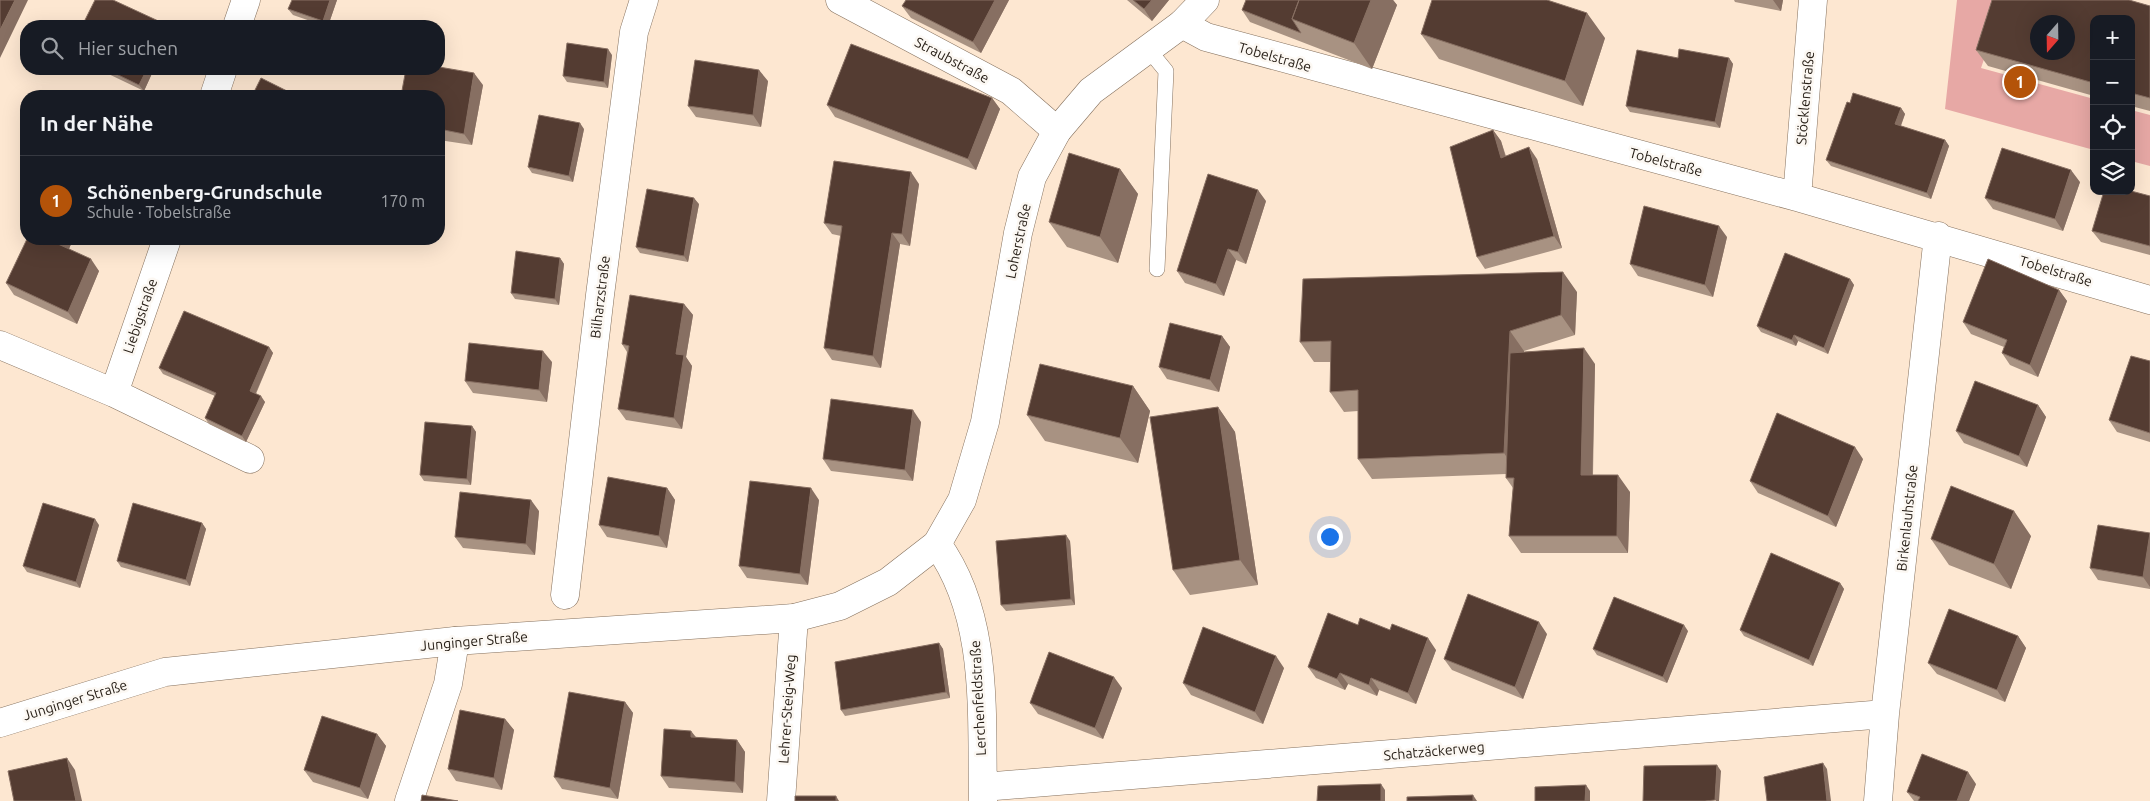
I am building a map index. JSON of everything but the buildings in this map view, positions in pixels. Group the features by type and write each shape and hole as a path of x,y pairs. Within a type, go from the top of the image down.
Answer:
{"street":[{"path":"239,20 246,0"},
{"name":"Bilharzstraße","path":"565,595 601,287 634,32 644,0"},
{"name":"Straubstraße","path":"840,0 1011,91 1057,131"},
{"name":"Loherstraße","path":"937,544 962,500 983,430 1018,233 1032,177 1057,131 1092,91 1182,24 1205,0"},
{"name":"Stöcklenstraße","path":"1797,197 1813,0"},
{"name":"Tobelstraße","path":"1182,24 1215,40 1938,236 2150,300"},
{"path":"216,90 221,75"},
{"name":"Birkenlauhstraße","path":"1878,801 1885,714 1938,236"},
{"name":"Liebigstraße","path":"114,393 165,245"},
{"path":"0,345 114,393 250,459"},
{"name":"Junginger Straße","path":"0,723 165,672 455,641 794,618 840,606 888,582 937,544"},
{"name":"Lerchenfeldstraße","path":"937,544 949,561 964,592 978,650 983,794"},
{"name":"Lehrer-Steig-Weg","path":"781,801 794,618"},
{"path":"409,801 448,684 455,641"},
{"name":"Schatzäckerweg","path":"983,794 1885,714"}],"lane":[{"path":"1148,49 1166,72 1157,269"}],"shaded area":[{"path":"1957,0 2004,0 1981,68 2090,98 2090,149 1945,109"},
{"path":"2135,111 2150,115 2150,166 2135,162"}],"place":[{"name":"Schönenberg-Grundschule","path":"2020,82"}]}
